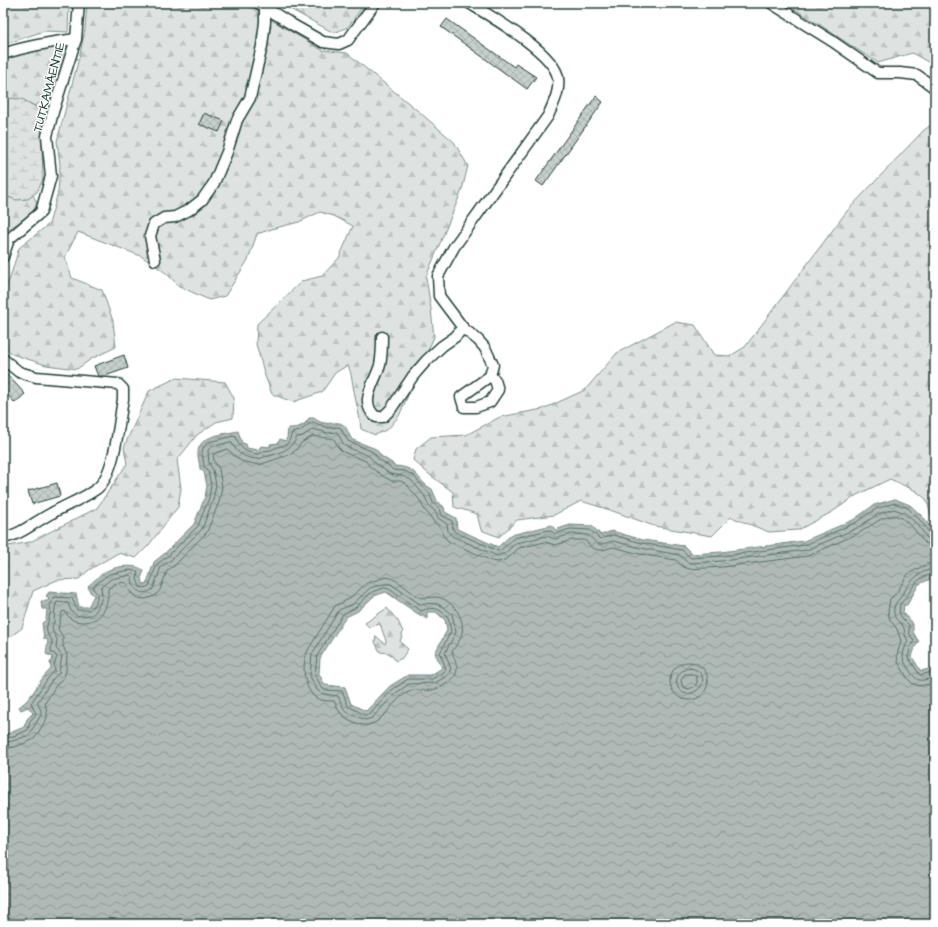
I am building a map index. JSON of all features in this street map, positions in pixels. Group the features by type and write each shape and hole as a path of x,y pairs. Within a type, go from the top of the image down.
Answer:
{"street":[{"name":"TUTKAMÄENTIE","path":"3,257 9,239 41,212 51,176 47,136 76,39 79,3"},
{"path":"261,5 323,42 339,44 348,40 375,3"},
{"path":"469,3 517,34 543,54 552,65 558,76 557,97 548,116 454,247 438,276 439,296 463,328 478,340 485,348 493,365 490,376"},
{"path":"771,3 832,41 878,73 917,74 935,88"},
{"path":"155,260 150,236 154,224 164,218 175,217 189,210 202,200 214,183 227,152 237,120 250,98 262,46 265,22 261,5"},
{"path":"3,54 46,43 76,39"},
{"path":"382,337 382,353 379,367 367,399 370,412 376,418 384,417 426,360 455,337 463,328"},
{"path":"3,359 19,372 36,377 118,384 123,389 123,399 113,459 107,477 97,490 50,513 29,527 3,538"}],"green space":[{"path":"3,3 69,3 68,32 44,31 3,45"},
{"path":"87,3 243,3 322,50 347,53 454,142 468,166 462,190 426,277 434,337 399,416 388,429 375,435 361,429 348,365 335,373 322,392 293,402 272,394 265,376 256,344 257,324 302,281 322,276 339,258 353,226 334,216 320,212 299,222 257,234 248,260 225,296 209,300 179,286 166,273 141,256 78,232 65,257 72,278 102,290 113,321 116,347 91,359 77,369 46,365 12,354 3,344 3,289 9,281 19,248 49,224 58,192 60,165 57,141 80,54 85,29"},
{"path":"279,3 365,3 348,27 334,33"},
{"path":"786,3 935,3 935,66 912,53 878,63"},
{"path":"55,47 65,48 66,53 56,82 45,99 35,106 22,99 3,98 3,60 17,54"},
{"path":"3,98 22,99 41,110 43,179 37,192 28,199 16,200 3,195"},
{"path":"935,122 935,519 932,518 926,499 916,491 890,479 857,495 832,512 798,530 769,532 731,517 712,536 654,526 581,501 554,515 517,520 499,537 481,530 477,514 454,507 453,492 413,460 416,449 431,437 466,435 500,417 543,409 585,390 617,353 675,322 695,325 714,355 730,356 745,347 847,211 923,131"},
{"path":"3,195 22,200 33,195 37,203 32,214 6,231 3,235"},
{"path":"176,378 225,382 234,398 233,418 216,422 197,435 177,460 181,488 178,507 148,546 136,558 118,553 89,570 79,579 57,580 33,591 22,628 3,642 3,547 30,542 97,508 127,464 124,447 149,391"},
{"path":"387,608 398,621 403,632 400,642 408,649 402,658 396,661 389,653 380,652 375,642 376,636 385,644 386,641 380,624 369,627 365,623"}],"water":[{"path":"309,418 314,418 322,423 339,423 344,425 353,440 376,449 381,456 394,466 413,471 432,489 437,501 444,507 445,512 456,518 457,529 498,547 511,535 552,525 555,530 570,525 592,526 601,535 612,531 643,540 684,546 692,554 721,552 804,541 853,520 874,505 895,499 910,505 925,519 935,533 935,577 919,584 907,605 904,605 903,613 913,624 913,632 919,642 915,647 912,657 921,671 932,668 933,663 935,665 935,924 3,924 3,734 10,733 24,727 27,719 33,713 28,707 21,710 19,707 29,698 42,678 51,669 50,662 52,661 53,657 46,654 48,640 44,639 42,623 46,620 47,609 42,609 41,601 48,601 49,598 46,596 49,592 76,594 79,607 88,607 94,595 90,592 88,586 105,572 119,567 131,566 141,568 144,571 141,578 143,584 147,583 154,562 194,524 205,497 207,486 204,472 200,469 198,454 199,446 214,436 238,431 242,443 246,444 247,448 258,450 261,446 270,447 270,444 278,443 280,439 285,441 287,438 288,428 300,426","holes":["386,592 427,619 427,612 436,612 445,620 447,630 435,653 442,668 431,675 408,675 390,686 366,711 351,704 345,687 325,685 319,674 320,658 346,617 358,611 374,596"]}],"building":[{"path":"447,19 514,67 516,64 536,77 527,89 441,27"},
{"path":"596,96 603,102 543,186 536,181"},
{"path":"204,113 224,121 219,132 199,124"},
{"path":"124,355 128,368 105,376 98,376 94,366"},
{"path":"3,370 25,394 15,403 3,390"},
{"path":"57,483 60,496 32,504 28,491"}]}
